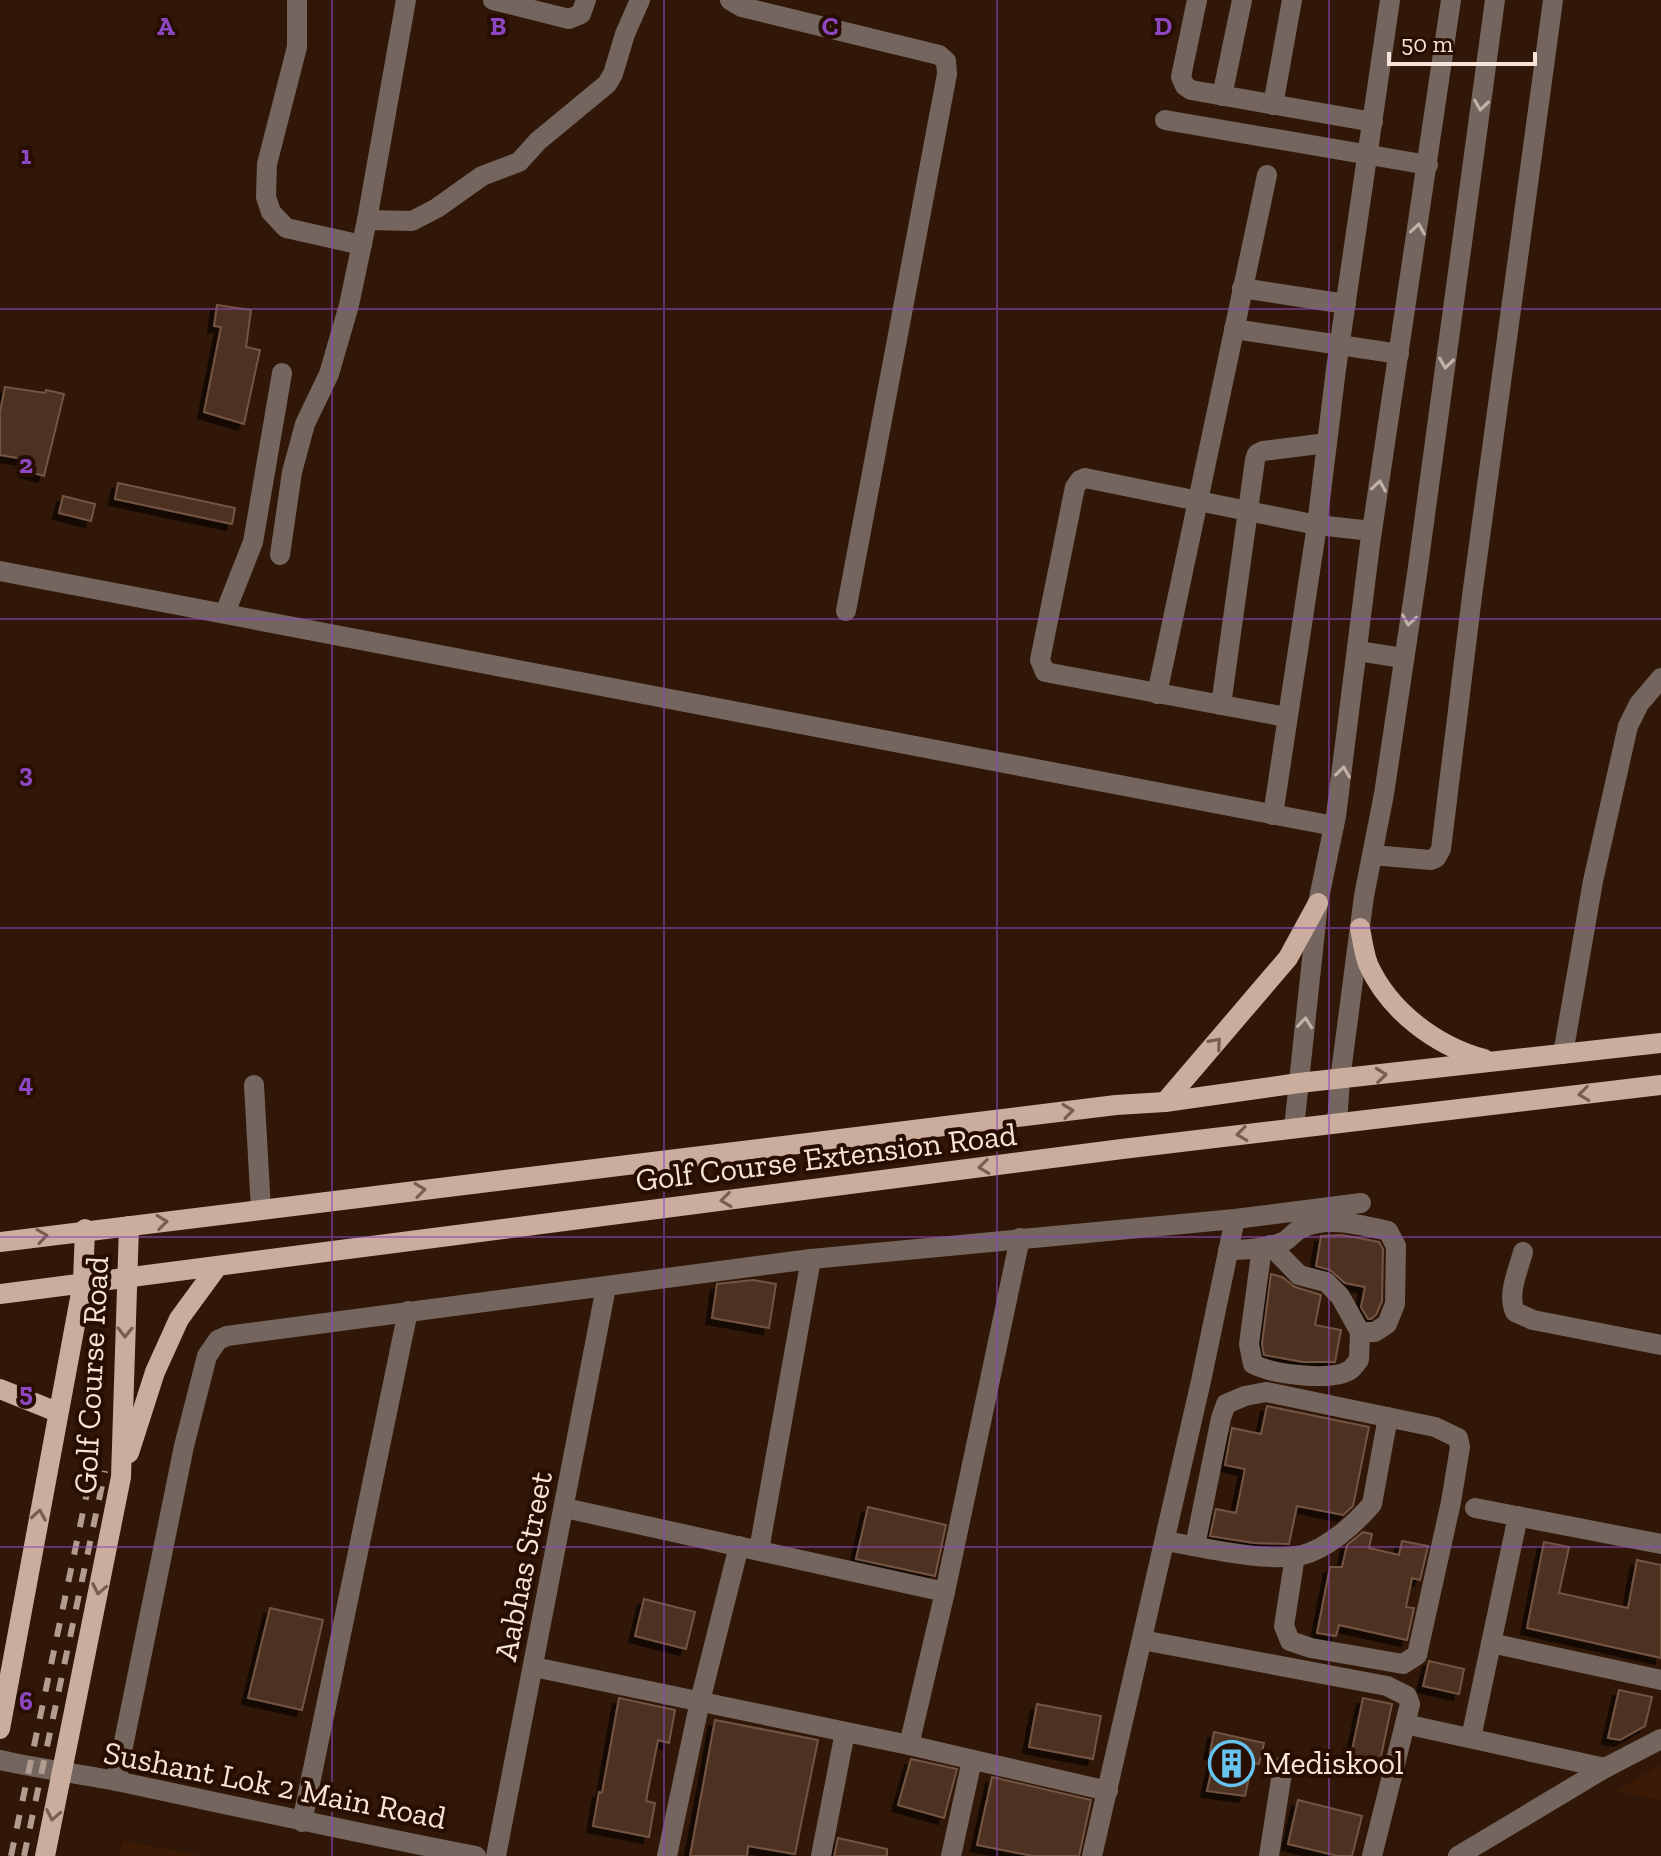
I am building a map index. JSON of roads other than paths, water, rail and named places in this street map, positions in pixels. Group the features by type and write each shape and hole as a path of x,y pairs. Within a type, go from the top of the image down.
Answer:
{"main road":[{"path":"1165,1102 1288,958 1318,903"},
{"path":"1360,928 1367,962 1383,989 1405,1014 1434,1039 1457,1052 1495,1062"},
{"name":"Golf Course Extension Road","path":"0,1242 85,1229 1116,1105 1165,1102 1299,1083 1661,1043"},
{"name":"Golf Course Extension Road","path":"0,1294 1294,1128 1661,1085"},
{"name":"Golf Course Road","path":"45,1856 121,1477 129,1226"},
{"name":"Golf Course Road","path":"0,1729 83,1282 85,1229"},
{"path":"121,1477 155,1372 179,1319 217,1267"},
{"path":"0,1389 57,1412"}],"street":[{"path":"297,0 297,47 267,164 266,197 271,212 286,228 362,245"},
{"path":"280,555 292,472 305,424 334,360 362,245 406,0"},
{"path":"493,0 569,19 581,14 586,0"},
{"path":"367,220 412,221 437,208 482,176 519,162 538,141 607,84 640,0"},
{"path":"730,0 742,7 939,55 946,61 947,74 846,611"},
{"path":"1197,0 1181,77 1185,86 1222,96 1373,122"},
{"path":"1222,96 1242,0"},
{"path":"1273,105 1292,0"},
{"path":"1273,815 1390,0"},
{"path":"1294,1128 1318,903 1334,826 1372,531 1451,0"},
{"path":"1337,1123 1360,928 1384,794 1495,0"},
{"path":"1372,855 1431,860 1441,849 1553,0"},
{"path":"1165,120 1428,165"},
{"path":"1157,694 1267,175"},
{"path":"1242,288 1346,304"},
{"path":"1234,329 1399,354"},
{"path":"225,613 253,542 282,373"},
{"path":"1221,705 1257,454 1327,443"},
{"path":"1286,717 1045,672 1040,660 1075,487 1085,478 1317,525 1372,531"},
{"path":"0,571 1334,826"},
{"path":"1358,651 1403,658"},
{"path":"1563,1054 1593,881 1628,726 1639,704 1661,678"},
{"path":"254,1085 261,1210"},
{"path":"116,1781 181,1461 212,1346 227,1336 811,1259 1235,1219 1361,1203"},
{"path":"1092,1856 1235,1219"},
{"path":"1228,1250 1251,1250 1285,1241 1301,1228 1341,1221 1388,1231 1396,1246 1395,1304 1387,1324 1375,1332 1360,1332"},
{"path":"909,1745 945,1592 1020,1238"},
{"path":"1266,1246 1299,1275 1326,1282 1340,1296 1360,1332 1359,1360 1350,1370 1328,1376 1266,1371 1253,1364 1249,1344 1266,1246"},
{"path":"1523,1252 1511,1295 1515,1312 1533,1320 1661,1345"},
{"path":"667,1856 700,1701 749,1548 811,1259"},
{"name":"Aabhas Street","path":"496,1856 606,1287"},
{"path":"302,1822 408,1311"},
{"path":"1195,1546 1226,1404 1245,1396 1266,1392 1388,1417 1451,1433 1458,1438 1460,1447 1417,1655 1403,1664 1311,1648 1290,1641 1284,1626 1295,1556"},
{"path":"1165,1541 1283,1557 1303,1555 1328,1542 1363,1515 1372,1504 1388,1417"},
{"path":"565,1508 945,1592"},
{"path":"1475,1508 1661,1544"},
{"path":"1471,1738 1518,1516"},
{"path":"1142,1640 1387,1686 1407,1696 1410,1704 1372,1856"},
{"path":"1491,1643 1661,1680"},
{"path":"534,1667 909,1745 1108,1791"},
{"path":"1405,1724 1605,1768"},
{"path":"821,1856 845,1732"},
{"path":"1458,1856 1605,1768 1661,1739"},
{"name":"Sushant Lok 2 Main Road","path":"0,1760 476,1856"},
{"path":"951,1856 972,1760"},
{"path":"1269,1856 1283,1766"}],"railway":[{"path":"11,1856 92,1469"},
{"path":"24,1856 105,1471"}],"place":[{"name":"Mediskool","path":"1232,1763"}]}
